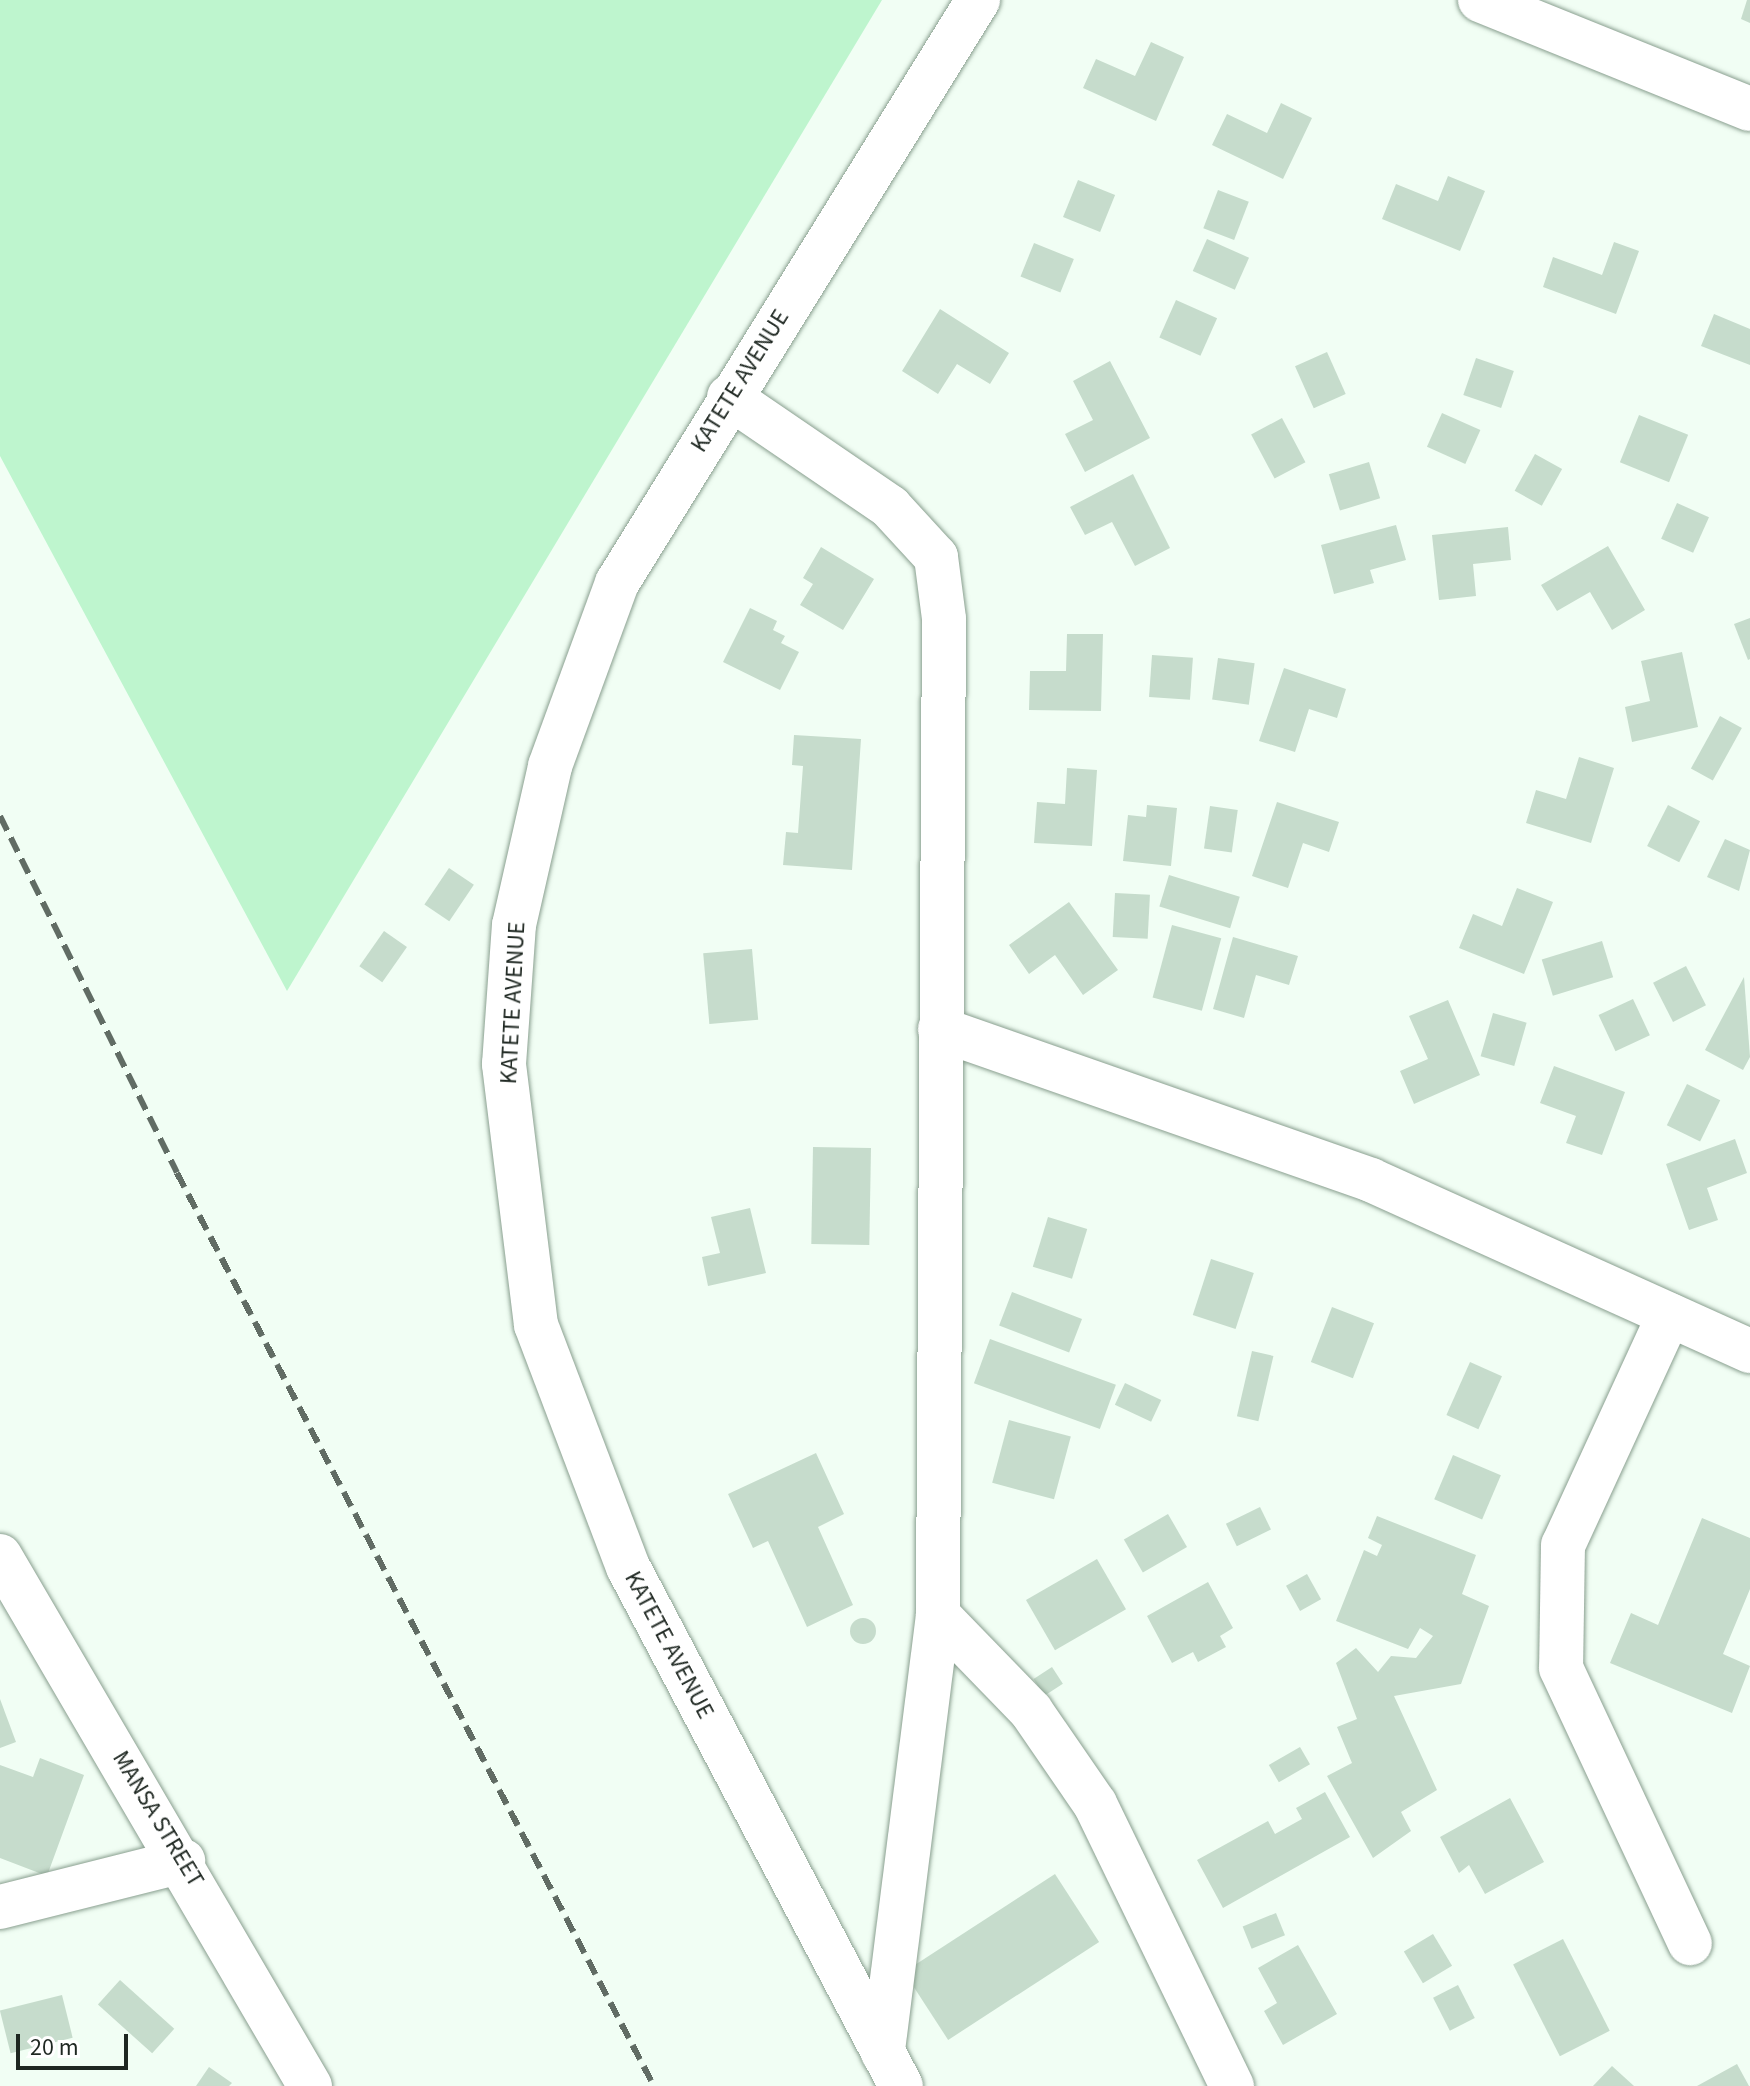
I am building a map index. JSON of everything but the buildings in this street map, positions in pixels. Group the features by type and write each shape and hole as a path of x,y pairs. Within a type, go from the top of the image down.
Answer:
{"street":[{"name":"KATETE AVENUE","path":"892,2069 628,1567 536,1325 504,1064 514,925 550,766 617,583 729,397 978,0"},
{"path":"1480,0 1750,109"},
{"path":"729,397 890,507 936,557 944,619 938,1615 892,2069"},
{"path":"940,1029 1371,1180 1750,1351"},
{"path":"1669,1315 1563,1545 1561,1668 1690,1943"},
{"name":"MANSA STREET","path":"1,1560 183,1861 310,2086"},
{"path":"938,1615 1031,1711 1095,1804 1232,2086"},
{"path":"0,1907 183,1861"}],"green space":[{"path":"0,0 882,0 287,991 0,456"}],"railway":[{"path":"0,816 177,1173 654,2086"}]}
